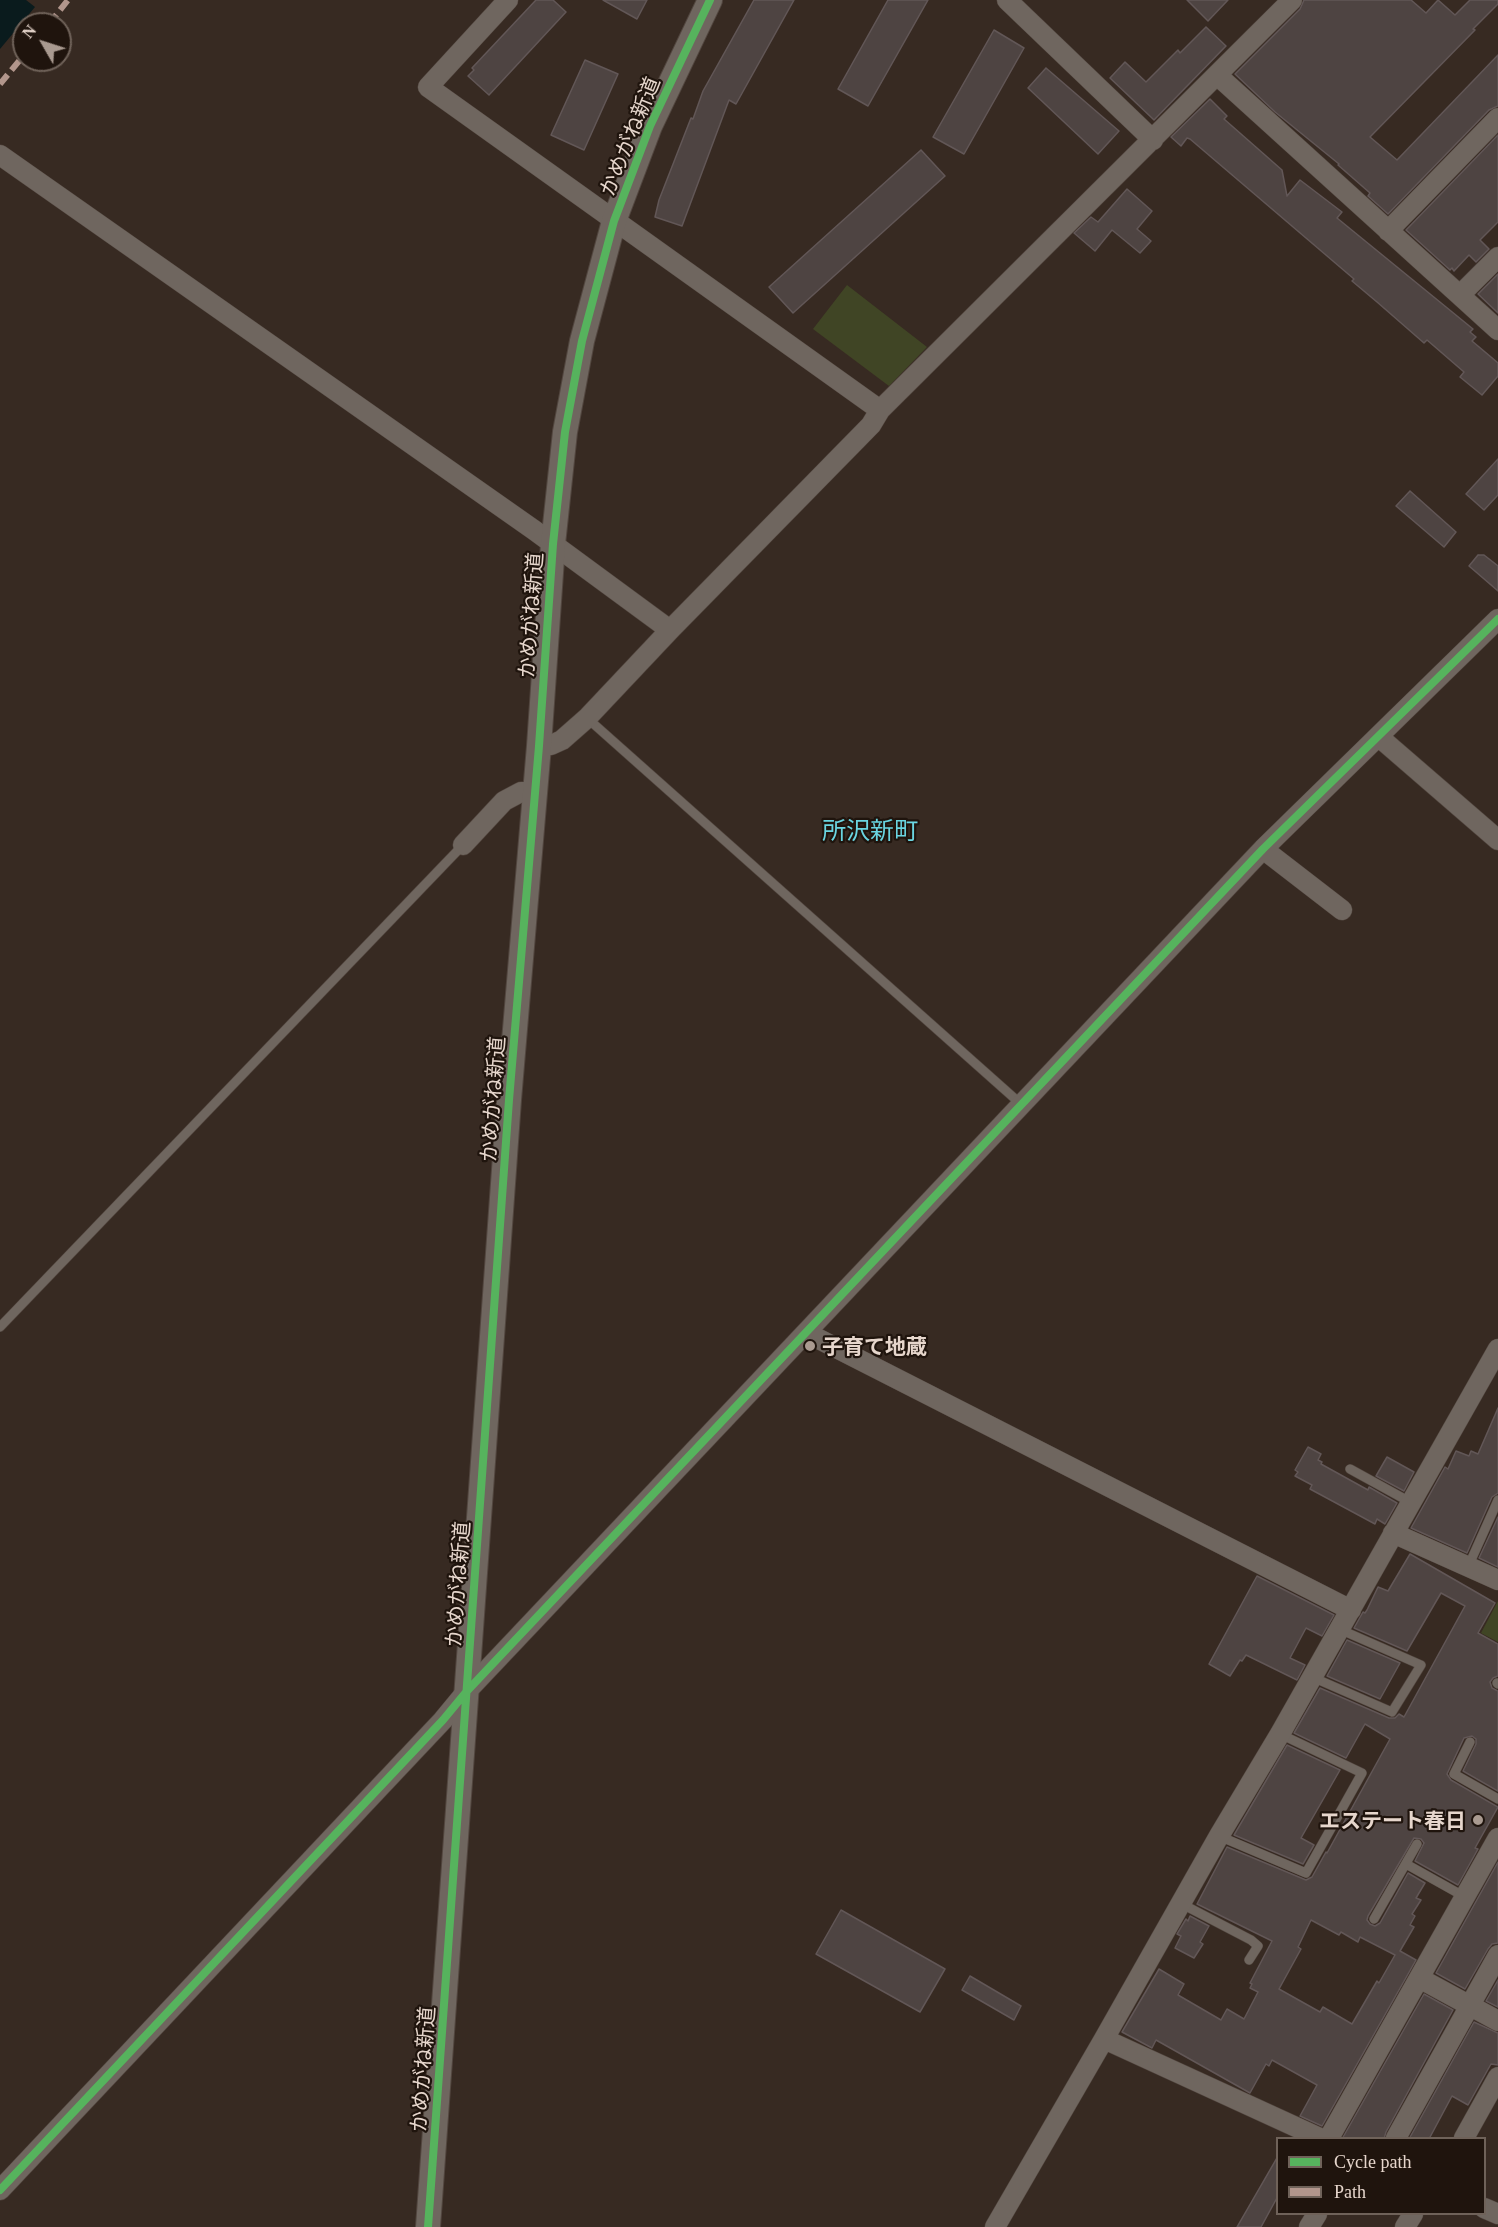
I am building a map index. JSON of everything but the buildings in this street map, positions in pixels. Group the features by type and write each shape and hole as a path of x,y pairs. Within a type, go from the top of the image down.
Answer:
{"street":[{"path":"508,0 428,87 880,410"},
{"name":"かめがね新道","path":"428,2227 508,1112 558,487 572,388 614,221 650,126 710,0"},
{"path":"1007,0 1153,140"},
{"path":"539,746 550,745 562,740 587,718 871,425 880,410 1292,0"},
{"path":"1217,75 1498,330"},
{"path":"1388,231 1498,118"},
{"path":"0,154 553,544 670,630"},
{"path":"1460,296 1498,257"},
{"path":"0,2190 427,1737 467,1691 1263,849 1498,619"},
{"path":"1379,737 1498,840"},
{"path":"462,845 504,801 521,792 535,792"},
{"path":"1263,849 1342,910"},
{"path":"807,1333 1351,1610"},
{"path":"995,2227 1351,1610 1410,1502 1495,1361"},
{"path":"1393,1533 1498,1580"},
{"path":"1330,2137 1498,1838"},
{"path":"1397,2137 1498,1954"},
{"path":"1419,1978 1498,2021"},
{"path":"1104,2039 1316,2137"},
{"path":"1465,2137 1498,2077"}],"lane":[{"path":"587,718 1022,1105"},
{"path":"0,1328 462,845"},
{"path":"1350,1469 1410,1502"},
{"path":"1468,1567 1498,1500"},
{"path":"1312,1677 1392,1712 1421,1665 1339,1629"},
{"path":"1219,1836 1306,1873 1362,1773 1280,1734"},
{"path":"1470,1742 1454,1774 1498,1799"},
{"path":"1374,1919 1417,1844"},
{"path":"1406,1864 1465,1897"},
{"path":"1180,1903 1251,1940 1258,1946 1249,1960"}],"green space":[{"path":"847,285 927,347 889,386 813,329"},
{"path":"1498,1601 1498,1642 1481,1633"}],"shaded area":[{"path":"0,0 26,0 35,7 31,12 12,12 12,35 0,49"}],"marked path":[{"path":"58,12 68,0"},
{"path":"0,84 12,70"}],"cycle path":[{"path":"428,2227 509,1100 539,746 553,544 565,432 582,341 614,221 650,126 710,0"},
{"path":"0,2190 443,1720 467,1691 1263,849 1498,619"}],"place":[{"name":"子育て地蔵","path":"810,1346"},
{"name":"エステート春日","path":"1478,1820"}],"district":[{"name":"所沢新町","path":"870,830"}]}
